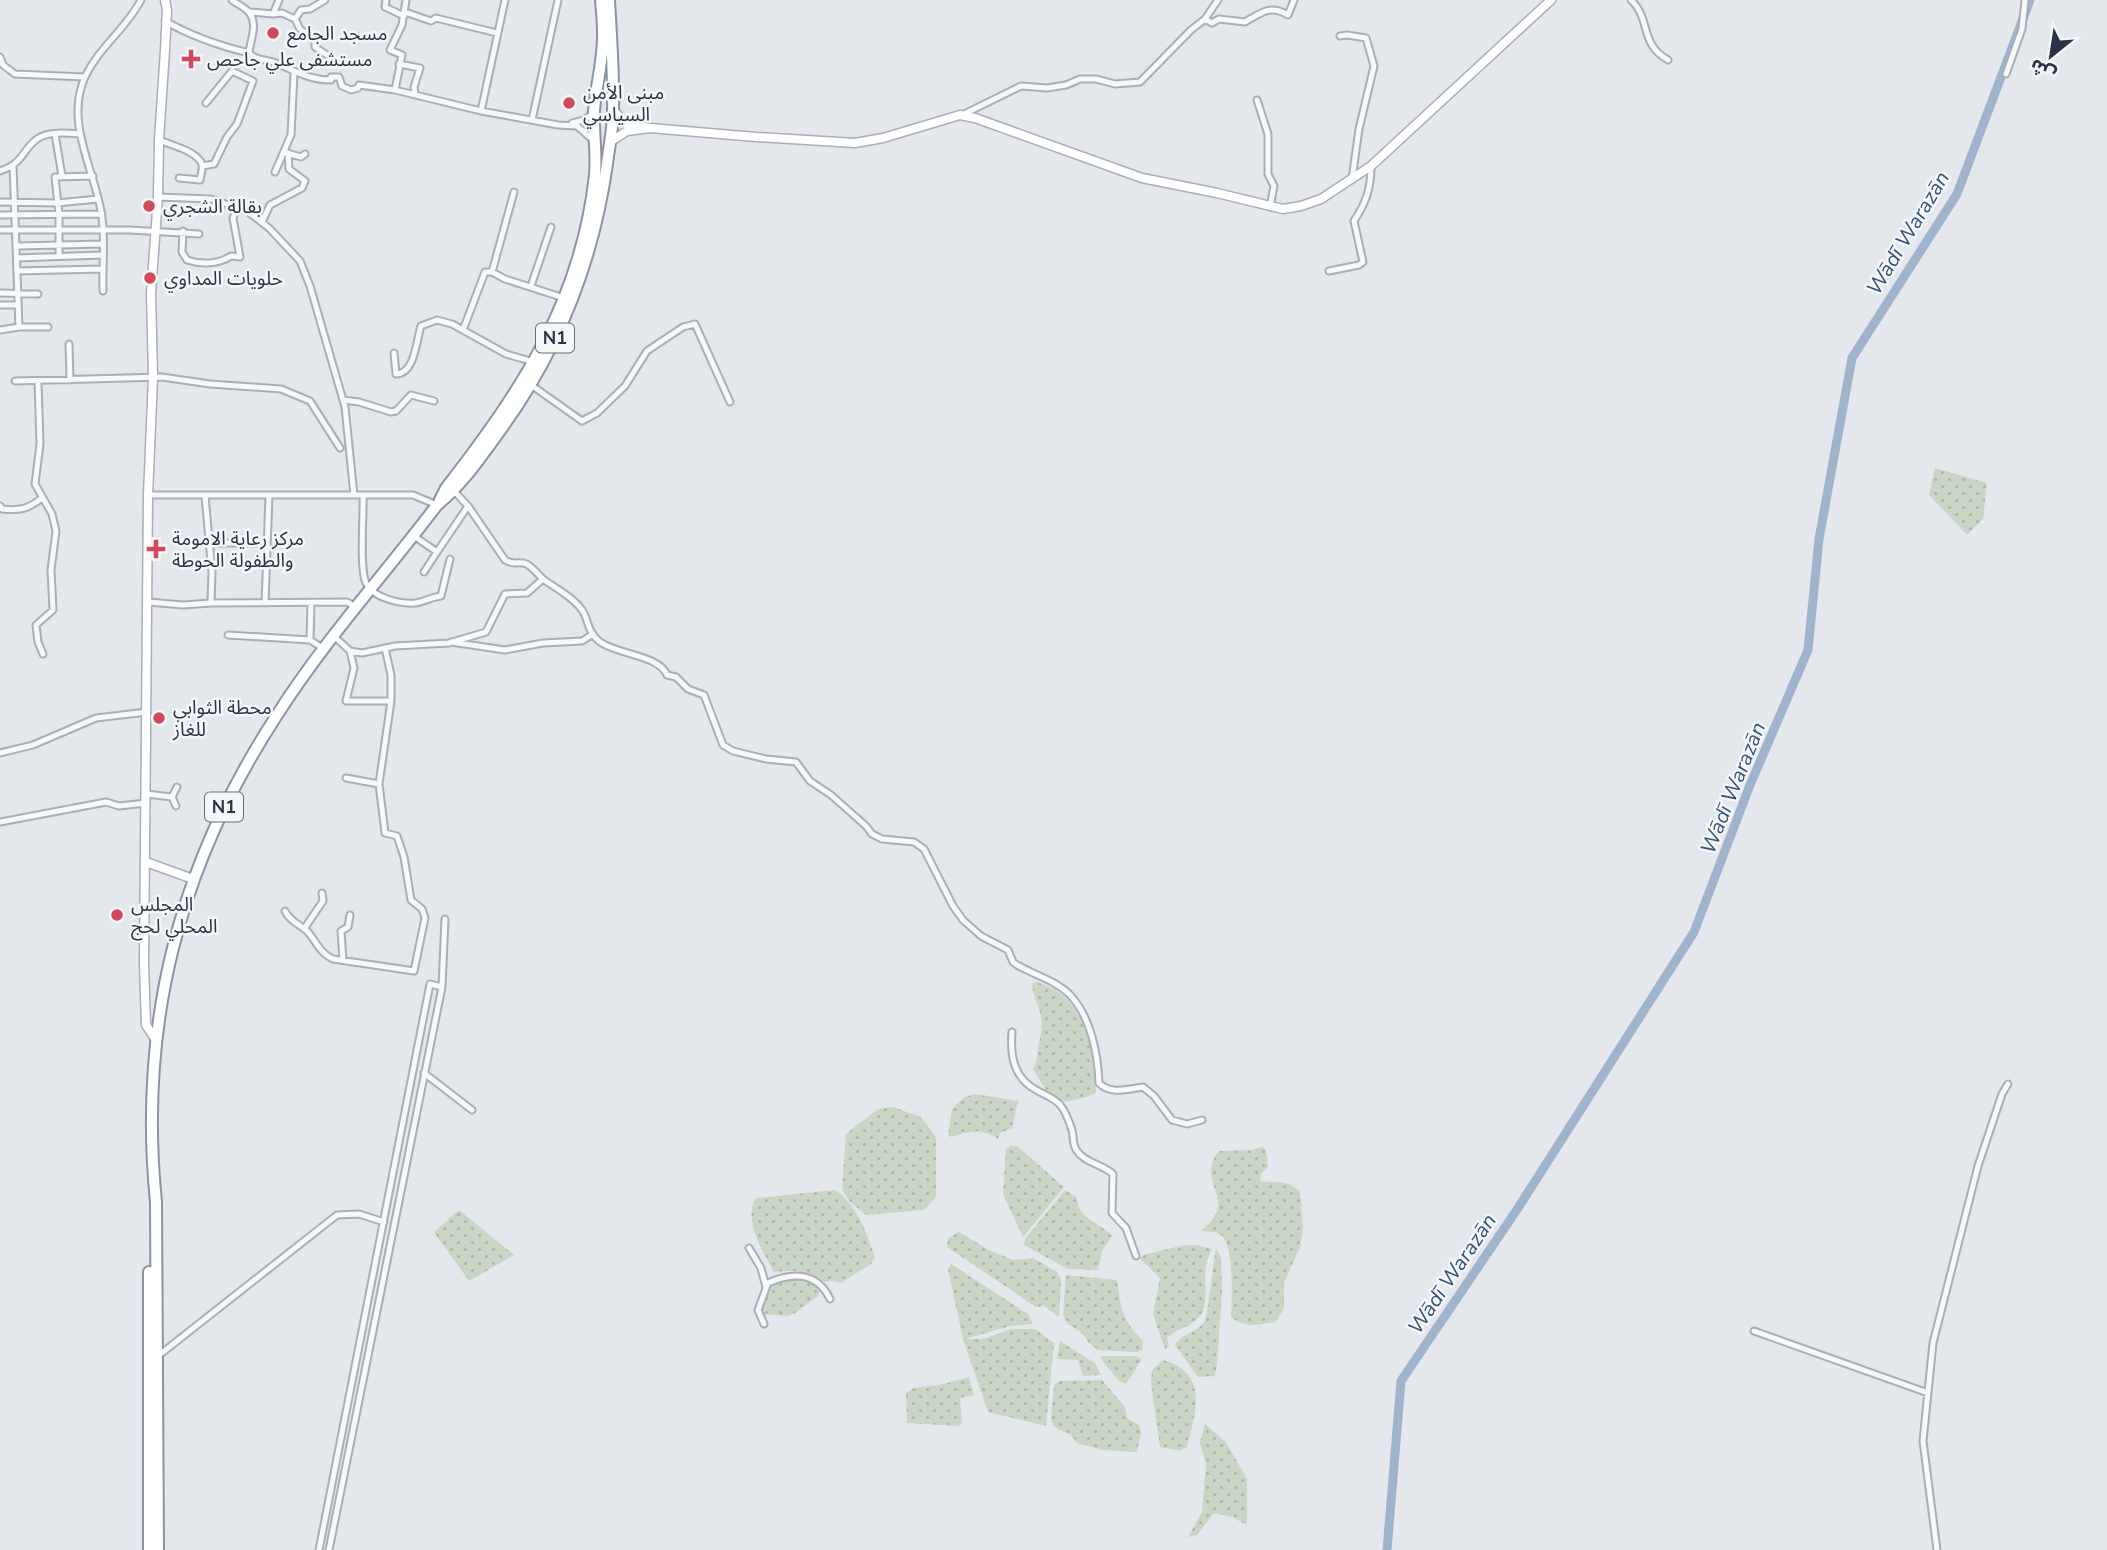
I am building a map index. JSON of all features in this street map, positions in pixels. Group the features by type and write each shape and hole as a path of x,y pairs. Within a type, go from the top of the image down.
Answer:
{"highway":[{"path":"595,109 604,33 601,0"},
{"name":"N1","path":"149,1550 149,1202 156,1040 172,947 193,879 230,794 251,755 324,649 438,505 454,491 531,385 564,319 586,262 600,212 610,142 613,110 609,0"},
{"path":"595,109 599,104 606,103 613,110"},
{"name":"N1","path":"438,505 446,488 498,419 534,362 564,298 585,234 595,174 595,109"},
{"path":"594,141 595,146 601,149 606,148 610,142"},
{"name":"N1","path":"152,1167 156,1202 158,1550"}],"main road":[{"path":"156,1040 146,1025 148,495 153,377 151,293 167,10 165,0"},
{"path":"613,110 627,125 756,138 855,143 883,138 960,115 1142,178 1283,209 1321,199 1371,166 1551,0"},
{"path":"610,142 627,131 650,128"},
{"path":"146,862 193,879"}],"street":[{"path":"103,291 102,214 76,111 85,77 99,51 127,24 141,0"},
{"path":"232,0 249,12 282,13 295,19 301,30 311,35 316,43 315,47 327,55"},
{"path":"273,14 279,0"},
{"path":"295,19 301,10 310,9 325,0"},
{"path":"386,0 385,7 405,14 431,21 436,18 446,19 497,33"},
{"path":"395,90 401,55 390,50 405,14 406,0"},
{"path":"481,111 505,0"},
{"path":"532,120 558,0"},
{"path":"960,115 1021,86 1047,88 1066,85 1080,79 1096,79 1115,84 1140,82 1205,19 1218,0"},
{"path":"1205,19 1212,23 1219,19 1245,22 1261,11 1272,9 1288,15 1294,0"},
{"path":"1631,0 1641,14 1655,53 1668,60"},
{"path":"2006,74 2022,29 2025,0"},
{"path":"249,12 254,27 249,53"},
{"path":"165,21 202,40 249,53 254,58 274,62 294,73 317,80 339,77 342,86 351,90 359,85 395,90 481,111 558,125 578,125 594,141"},
{"path":"1340,36 1347,34 1366,38 1374,66 1359,129 1352,179"},
{"path":"0,57 4,65 15,74 85,77"},
{"path":"399,64 420,68 414,87 415,95"},
{"path":"202,166 214,164 227,137 237,124 254,81 232,71 206,103"},
{"path":"275,172 286,153 292,127 294,73"},
{"path":"1257,100 1268,134 1268,174 1274,186 1270,206"},
{"path":"558,125 584,120 595,109"},
{"path":"55,134 62,177"},
{"path":"0,171 12,166 39,136 80,134"},
{"path":"159,140 190,153 200,162 200,180 179,178"},
{"path":"286,153 300,158 305,154"},
{"path":"262,222 270,205 302,188 306,181 289,169 286,153"},
{"path":"12,166 19,327"},
{"path":"1329,271 1363,262 1354,221 1366,203 1371,182 1371,166"},
{"path":"59,256 59,214 55,177 93,176"},
{"path":"492,272 514,192"},
{"path":"158,197 211,199 237,207 262,222 300,261 310,286 343,400 354,495"},
{"path":"0,202 57,203 99,200"},
{"path":"183,231 181,252 187,260 204,263 225,262 232,257 240,257 233,218 237,207"},
{"path":"0,215 102,214"},
{"path":"531,286 551,227"},
{"path":"0,230 183,231 200,234"},
{"path":"16,246 103,244"},
{"path":"17,258 102,255"},
{"path":"17,271 102,269"},
{"path":"463,330 485,272 492,272 505,279 564,298"},
{"path":"0,293 38,294"},
{"path":"0,305 18,305"},
{"path":"394,353 396,374 402,374 408,370 413,360 414,346 421,326 437,320 463,330 506,354 534,362"},
{"path":"531,385 582,421 597,413 625,386 648,351 682,327 695,324 730,402"},
{"path":"0,330 48,327"},
{"path":"69,344 70,380"},
{"path":"15,382 153,377 270,388 310,401 340,448"},
{"path":"38,382 40,444 36,484 52,514 56,531 51,570 53,610 36,625 38,642 44,654"},
{"path":"343,400 391,412 396,411 411,395 434,401"},
{"path":"454,491 468,506 505,560 510,564 529,565 576,603 582,610 588,629 601,642 620,652 655,662 664,667 667,675 676,677 688,689 704,695 723,745 733,751 796,762 810,781 831,794 872,834 882,839 914,842 924,849 963,920 994,945 1008,950 1017,965 1071,995 1085,1019 1098,1061 1098,1083 1103,1088 1110,1090 1143,1087 1154,1096 1171,1120 1190,1124 1202,1120"},
{"path":"148,495 413,495 438,505"},
{"path":"363,495 364,576 371,591 386,599 416,603 432,596 442,596 450,559"},
{"path":"205,496 212,572 211,603"},
{"path":"265,603 269,496"},
{"path":"0,506 2,509 16,510 29,508 42,498"},
{"path":"424,572 468,506"},
{"path":"414,536 437,552"},
{"path":"208,543 267,543"},
{"path":"335,637 350,651 362,653 384,648 451,642 486,632 505,594 527,593 543,579"},
{"path":"148,602 183,605 347,603 357,608"},
{"path":"310,640 311,603"},
{"path":"451,642 505,650 543,643 582,641 593,634"},
{"path":"228,635 310,640 324,649"},
{"path":"285,911 288,918 314,939 323,954 333,959 414,971 425,918 422,909 411,900 404,857 397,836 385,832 379,784 391,701 391,675 384,648"},
{"path":"350,651 354,668 346,701 391,701"},
{"path":"0,753 33,745 96,718 147,712"},
{"path":"346,778 379,784"},
{"path":"172,797 177,787"},
{"path":"0,822 106,802 119,806 146,799 172,797"},
{"path":"172,797 176,806"},
{"path":"304,929 323,901 322,892"},
{"path":"343,960 341,931 348,927 350,915"},
{"path":"329,1550 442,987 445,919"},
{"path":"319,1550 430,984 442,987"},
{"path":"1012,1031 1013,1061 1017,1073 1033,1089 1062,1107 1078,1153 1107,1168 1112,1174 1112,1213 1126,1228 1136,1256"},
{"path":"424,1073 472,1110"},
{"path":"1937,1550 1923,1440 1933,1343 1978,1166 2002,1094 2008,1084"},
{"path":"157,1357 337,1215 359,1214 384,1222"},
{"path":"749,1248 761,1268 766,1287"},
{"path":"764,1324 758,1310 768,1283 775,1280 802,1277 815,1280 824,1287 830,1298"},
{"path":"1754,1331 1928,1394"}],"green space":[{"path":"1935,468 1987,483 1983,519 1967,535 1929,495"},
{"path":"1036,982 1052,988 1076,1011 1089,1042 1096,1093 1060,1102 1046,1090 1033,1069 1037,1061 1042,1029 1032,987"},
{"path":"975,1094 1018,1101 1012,1128 1000,1133 998,1139 981,1132 951,1137 948,1135 952,1109 965,1097"},
{"path":"893,1107 921,1117 936,1137 936,1197 924,1210 866,1215 850,1202 842,1189 846,1134 878,1109"},
{"path":"1017,1146 1064,1187 1023,1237 1003,1194 1006,1149"},
{"path":"1263,1147 1268,1167 1261,1174 1260,1181 1285,1183 1300,1191 1303,1228 1300,1247 1284,1283 1284,1309 1275,1322 1252,1325 1231,1317 1231,1274 1226,1242 1218,1233 1201,1231 1215,1216 1218,1206 1211,1169 1219,1151"},
{"path":"835,1190 849,1203 860,1220 875,1258 871,1264 841,1283 825,1282 801,1272 774,1272 753,1226 752,1206 756,1198"},
{"path":"1065,1190 1077,1197 1080,1210 1085,1215 1112,1236 1102,1251 1098,1270 1068,1269 1024,1245 1025,1239"},
{"path":"459,1210 514,1255 469,1281 434,1232"},
{"path":"959,1232 989,1250 1013,1260 1033,1258 1057,1272 1061,1279 1059,1317 1044,1306 1036,1307 947,1247 948,1238"},
{"path":"1196,1245 1212,1249 1205,1271 1206,1298 1203,1311 1192,1323 1167,1338 1169,1346 1165,1349 1153,1314 1160,1278 1139,1258 1180,1246"},
{"path":"1216,1248 1221,1257 1222,1291 1217,1364 1215,1376 1198,1377 1175,1345 1205,1321"},
{"path":"951,1264 1028,1314 1033,1324 1010,1326 965,1339 983,1339 1012,1329 1035,1329 1054,1343 1046,1426 988,1412 963,1339 948,1269"},
{"path":"1066,1275 1117,1280 1124,1314 1143,1341 1142,1350 1098,1350 1083,1334 1067,1323 1063,1315"},
{"path":"796,1280 812,1284 819,1289 819,1295 788,1316 763,1314 761,1311 768,1291 780,1283"},
{"path":"1060,1341 1095,1363 1101,1375 1083,1376 1078,1360 1057,1359"},
{"path":"1135,1356 1142,1359 1126,1384 1119,1381 1100,1358"},
{"path":"1163,1360 1178,1366 1187,1374 1196,1395 1194,1420 1187,1447 1180,1451 1160,1447 1151,1383 1152,1370"},
{"path":"969,1377 974,1395 960,1398 962,1422 959,1426 907,1423 906,1393 914,1388"},
{"path":"1102,1380 1125,1407 1127,1418 1139,1425 1141,1433 1137,1452 1102,1450 1077,1443 1071,1435 1054,1427 1051,1419 1054,1385 1059,1381"},
{"path":"1205,1424 1226,1442 1247,1479 1247,1525 1232,1517 1214,1513 1197,1535 1188,1537 1202,1512 1206,1464 1200,1443"}],"waterway":[{"name":"Wādī Warazān","path":"1387,1550 1401,1381 1518,1208 1694,932 1750,785 1808,650 1819,539 1852,358 1957,194 2030,0"}],"place":[{"name":"مسجد الجامع","path":"273,33"},
{"name":"مستشفى علي جاحص","path":"191,59"},
{"name":"مبنى الأمن السياسي","path":"569,103"},
{"name":"بقالة الشجري","path":"149,206"},
{"name":"حلويات المداوي","path":"150,278"},
{"name":"مركز رعاية الامومة والطفولة الحوطة","path":"156,549"},
{"name":"محطة الثوابي للغاز","path":"159,718"},
{"name":"المجلس المحلي لحج","path":"117,915"}]}
